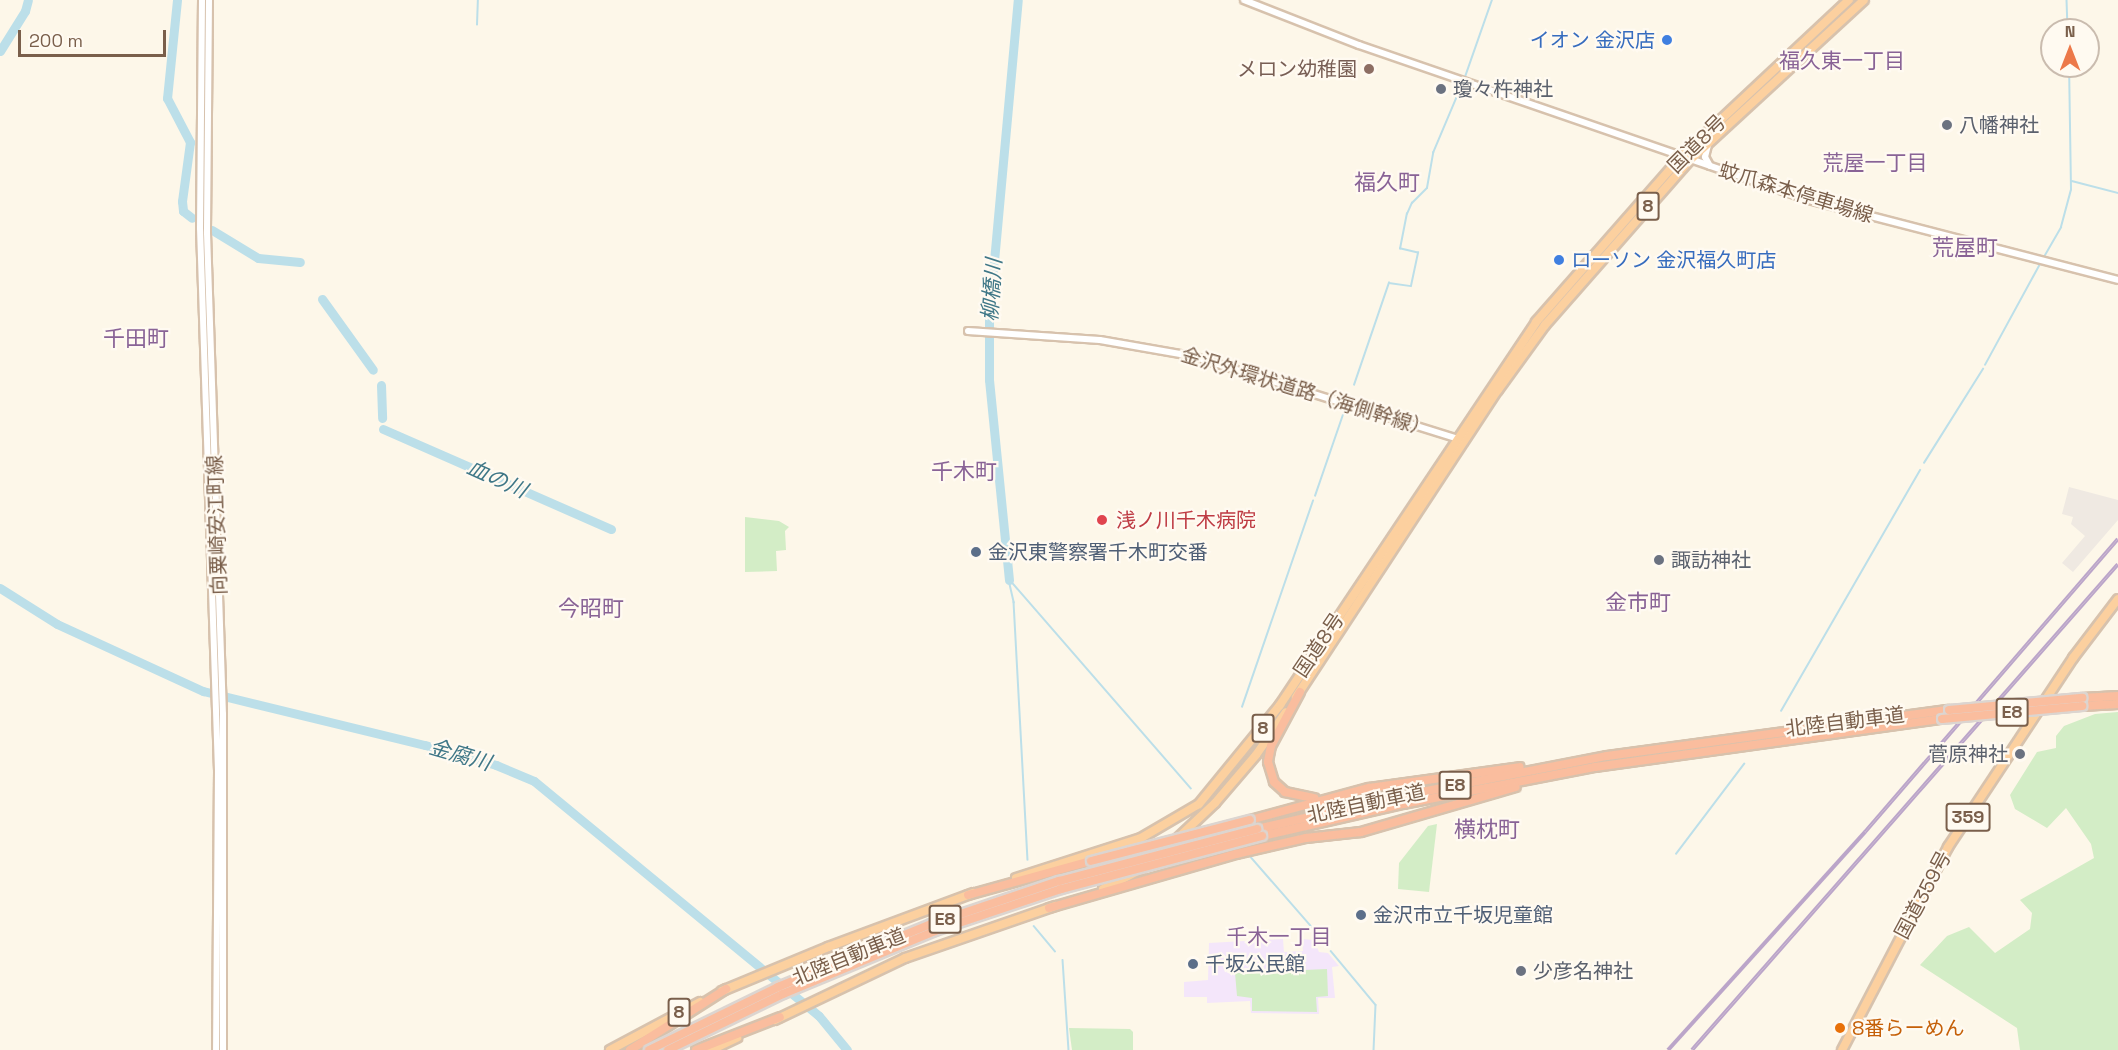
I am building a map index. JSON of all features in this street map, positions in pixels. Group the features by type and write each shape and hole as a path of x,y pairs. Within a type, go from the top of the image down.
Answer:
{"highway":[{"name":"国道8号","path":"711,1050 905,958 1049,909 1122,881 1166,850 1256,755 1300,692 1536,322 1686,158 1849,0"},
{"name":"国道8号","path":"1686,158 1710,142 1864,0"},
{"name":"国道8号","path":"610,1050 726,990 777,967 968,895 1141,838 1199,804 1280,705 1460,440"},
{"name":"国道359号","path":"1842,1050 1948,847 2073,658 2118,598"},
{"path":"1300,692 1269,752 1270,774 1280,787 1295,796 1332,796"},
{"name":"北陸自動車道","path":"668,1050 826,975 934,932 1072,886 1259,832 1595,767 2118,696"},
{"name":"北陸自動車道","path":"649,1050 778,987 931,924 1059,881 1455,785 1654,748 1949,710 2082,702 2118,704"},
{"path":"968,895 1332,796 1654,748"},
{"path":"1049,909 1268,846 1370,830 1417,813 1595,767"},
{"path":"630,1050 726,990"},
{"path":"696,1050 781,1016"}],"main road":[{"name":"向粟崎安江町線","path":"202,0 200,228 219,680"},
{"name":"向粟崎安江町線","path":"209,0 207,261 220,714 223,1050"},
{"name":"蚊爪森本停車場線","path":"1244,0 1359,45 1815,202 2118,280"},
{"path":"1710,142 1705,157 1712,168"},
{"name":"金沢外環状道路（海側幹線）","path":"968,331 1100,340 1192,356 1460,440"},
{"name":"向粟崎安江町線","path":"216,1050 220,714"}],"shaded area":[{"path":"2069,487 2118,500 2118,520 2073,572 2062,563 2085,536 2071,524 2073,517 2062,514"},
{"path":"1283,939 1284,952 1303,951 1302,939 1314,940 1319,952 1328,953 1339,966 1332,967 1335,998 1318,998 1319,1014 1251,1013 1250,1001 1207,1003 1207,997 1184,997 1184,982 1208,980 1209,943"}],"green space":[{"path":"745,517 779,521 789,527 785,531 786,550 776,551 777,571 745,572"},
{"path":"2118,712 2118,1050 2020,1050 2017,1028 1920,965 1947,936 1969,927 1995,953 2030,929 2032,913 2020,900 2094,858 2091,844 2066,808 2047,828 2015,809 2010,795 2037,752 2056,748 2056,736 2064,726 2095,714"},
{"path":"1437,824 1429,892 1398,889 1399,863 1428,826"},
{"path":"1327,969 1328,996 1316,997 1317,1012 1252,1011 1252,998 1237,996 1235,973"},
{"path":"1069,1028 1130,1029 1133,1032 1133,1050 1072,1050"}],"waterway":[{"name":"金腐川","path":"0,51 25,11 28,0"},
{"name":"血の川","path":"177,0 167,98 190,142 182,201 183,211 192,218"},
{"path":"477,25 478,0"},
{"name":"柳橋川","path":"1009,580 989,380 989,316 1018,0"},
{"path":"1465,77 1492,0"},
{"path":"2067,0 2068,18"},
{"path":"2044,257 2061,227 2071,190 2069,78"},
{"path":"1354,385 1389,283 1411,286 1418,253 1400,249 1407,214 1412,203 1427,188 1433,153 1460,89"},
{"path":"2072,181 2118,193"},
{"name":"血の川","path":"212,230 258,258 300,262"},
{"path":"1985,365 2040,264"},
{"name":"血の川","path":"322,299 373,370"},
{"path":"1924,463 1983,369"},
{"name":"血の川","path":"381,385 382,418"},
{"path":"1315,496 1344,412"},
{"name":"血の川","path":"383,429 611,529"},
{"path":"1781,711 1920,470"},
{"path":"1242,707 1313,501"},
{"path":"1009,580 1014,602 1028,860"},
{"path":"1010,580 1191,788"},
{"name":"金腐川","path":"0,588 57,624 203,691 425,745 496,765 534,781 819,1016 847,1050"},
{"path":"1676,854 1744,764"},
{"path":"1250,856 1319,935"},
{"path":"1034,926 1055,951"},
{"path":"1331,951 1376,1005 1374,1050"},
{"path":"1063,960 1069,1050"}],"railway":[{"path":"1668,1050 1865,832 2118,539"},
{"path":"1692,1050 2118,564"}],"place":[{"name":"イオン 金沢店","path":"1667,40"},
{"name":"メロン幼稚園","path":"1369,69"},
{"name":"瓊々杵神社","path":"1441,89"},
{"name":"八幡神社","path":"1947,125"},
{"name":"ローソン 金沢福久町店","path":"1559,260"},
{"name":"浅ノ川千木病院","path":"1102,520"},
{"name":"金沢東警察署千木町交番","path":"976,552"},
{"name":"諏訪神社","path":"1659,560"},
{"name":"菅原神社","path":"2020,754"},
{"name":"金沢市立千坂児童館","path":"1361,915"},
{"name":"千坂公民館","path":"1193,964"},
{"name":"少彦名神社","path":"1521,971"},
{"name":"8番らーめん","path":"1840,1028"}],"district":[{"name":"福久東一丁目","path":"1842,61"},
{"name":"荒屋一丁目","path":"1875,163"},
{"name":"福久町","path":"1387,183"},
{"name":"荒屋町","path":"1965,248"},
{"name":"千田町","path":"136,339"},
{"name":"千木町","path":"964,472"},
{"name":"金市町","path":"1638,603"},
{"name":"今昭町","path":"591,609"},
{"name":"横枕町","path":"1487,830"},
{"name":"千木一丁目","path":"1279,937"}]}
